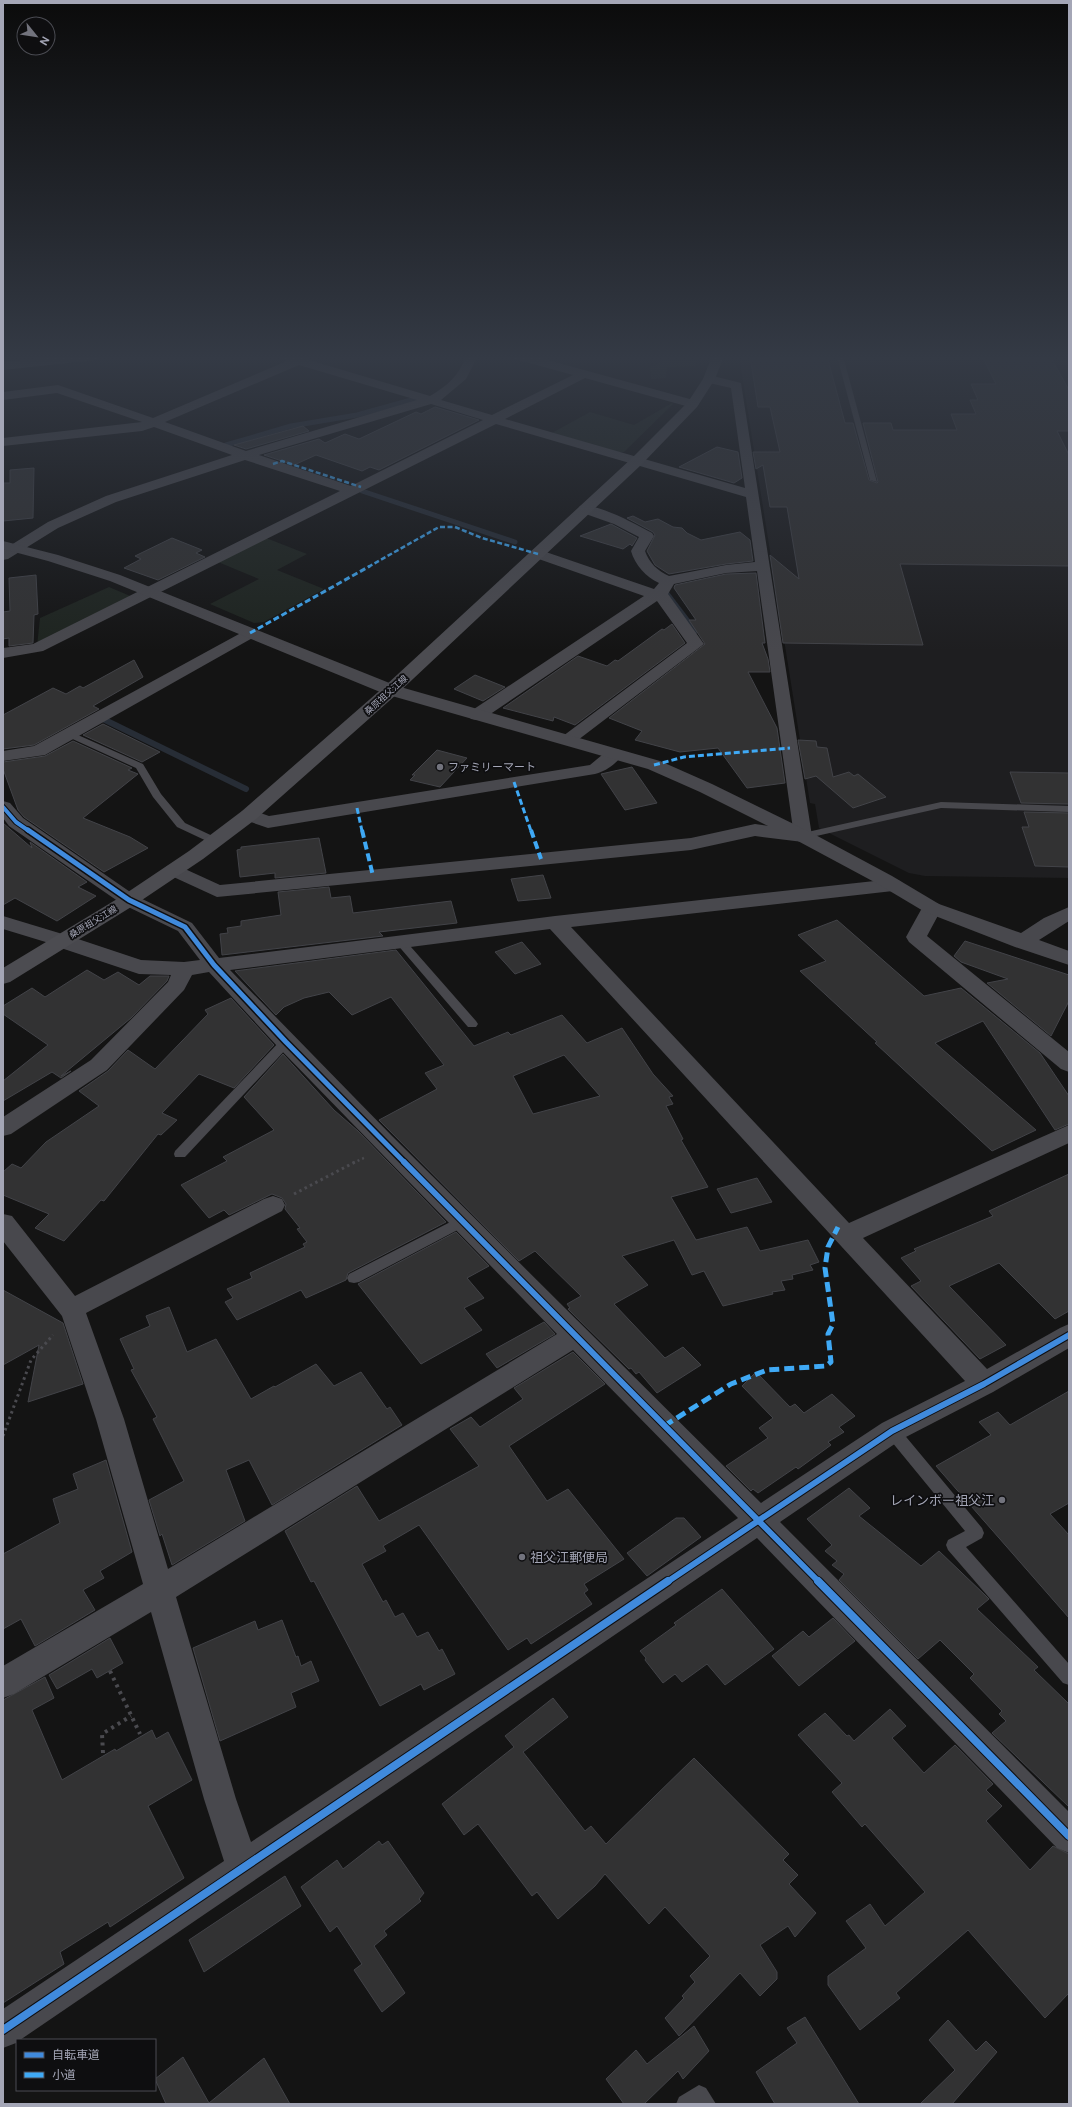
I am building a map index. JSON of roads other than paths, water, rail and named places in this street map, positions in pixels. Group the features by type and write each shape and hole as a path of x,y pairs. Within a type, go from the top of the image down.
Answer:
{"main road":[{"name":"桑原祖父江線","path":"3,977 129,900 215,841 249,815 391,690 644,454"}],"street":[{"path":"3,653 37,648 425,454"},
{"path":"611,454 753,495"},
{"path":"747,454 803,836"},
{"path":"7,550 53,525 111,499 246,455 353,491"},
{"path":"585,509 618,521 647,536 638,551 640,560 660,579 668,581 726,569 764,566"},
{"path":"7,550 81,566 151,592 391,690 568,739 654,765 803,836 932,908 1069,958"},
{"path":"538,554 662,597 696,644 568,739"},
{"path":"477,715 656,595 663,590 668,581"},
{"path":"3,756 39,750 250,633"},
{"path":"249,815 268,822 595,769 614,754"},
{"path":"3,807 16,822 129,900 185,927 214,965 286,1042 758,1522 910,1673 1069,1836"},
{"path":"174,870 217,891 691,844 755,830 803,836"},
{"path":"3,922 139,967 184,970 555,922 893,885"},
{"path":"932,908 916,937 1069,1064"},
{"path":"1022,942 1051,922 1069,913"},
{"path":"555,922 984,1384"},
{"path":"3,1128 99,1065 177,985 184,970"},
{"path":"846,1235 1069,1133"},
{"path":"73,1310 272,1205"},
{"path":"3,1223 73,1310 110,1419 220,1798 243,1868"},
{"path":"3,1683 159,1591 575,1336"},
{"path":"3,2030 514,1684 892,1432 984,1384 1069,1336"}],"lane":[{"path":"867,454 874,480"},
{"path":"69,734 140,766 157,795 181,825 215,841"},
{"path":"803,836 941,805 1069,809"},
{"path":"400,941 472,1024"},
{"path":"180,1154 286,1042"},
{"path":"354,1278 462,1221"},
{"path":"892,1432 976,1533 954,1545 1069,1677"},
{"path":"686,2104 699,2095 706,2104"}],"waterway":[{"path":"362,491 515,542"},
{"path":"666,593 695,631"},
{"path":"103,719 246,789"}],"place":[{"name":"ファミリーマート","path":"440,767"},
{"name":"レインボー祖父江","path":"1002,1500"},
{"name":"祖父江郵便局","path":"522,1557"}]}
